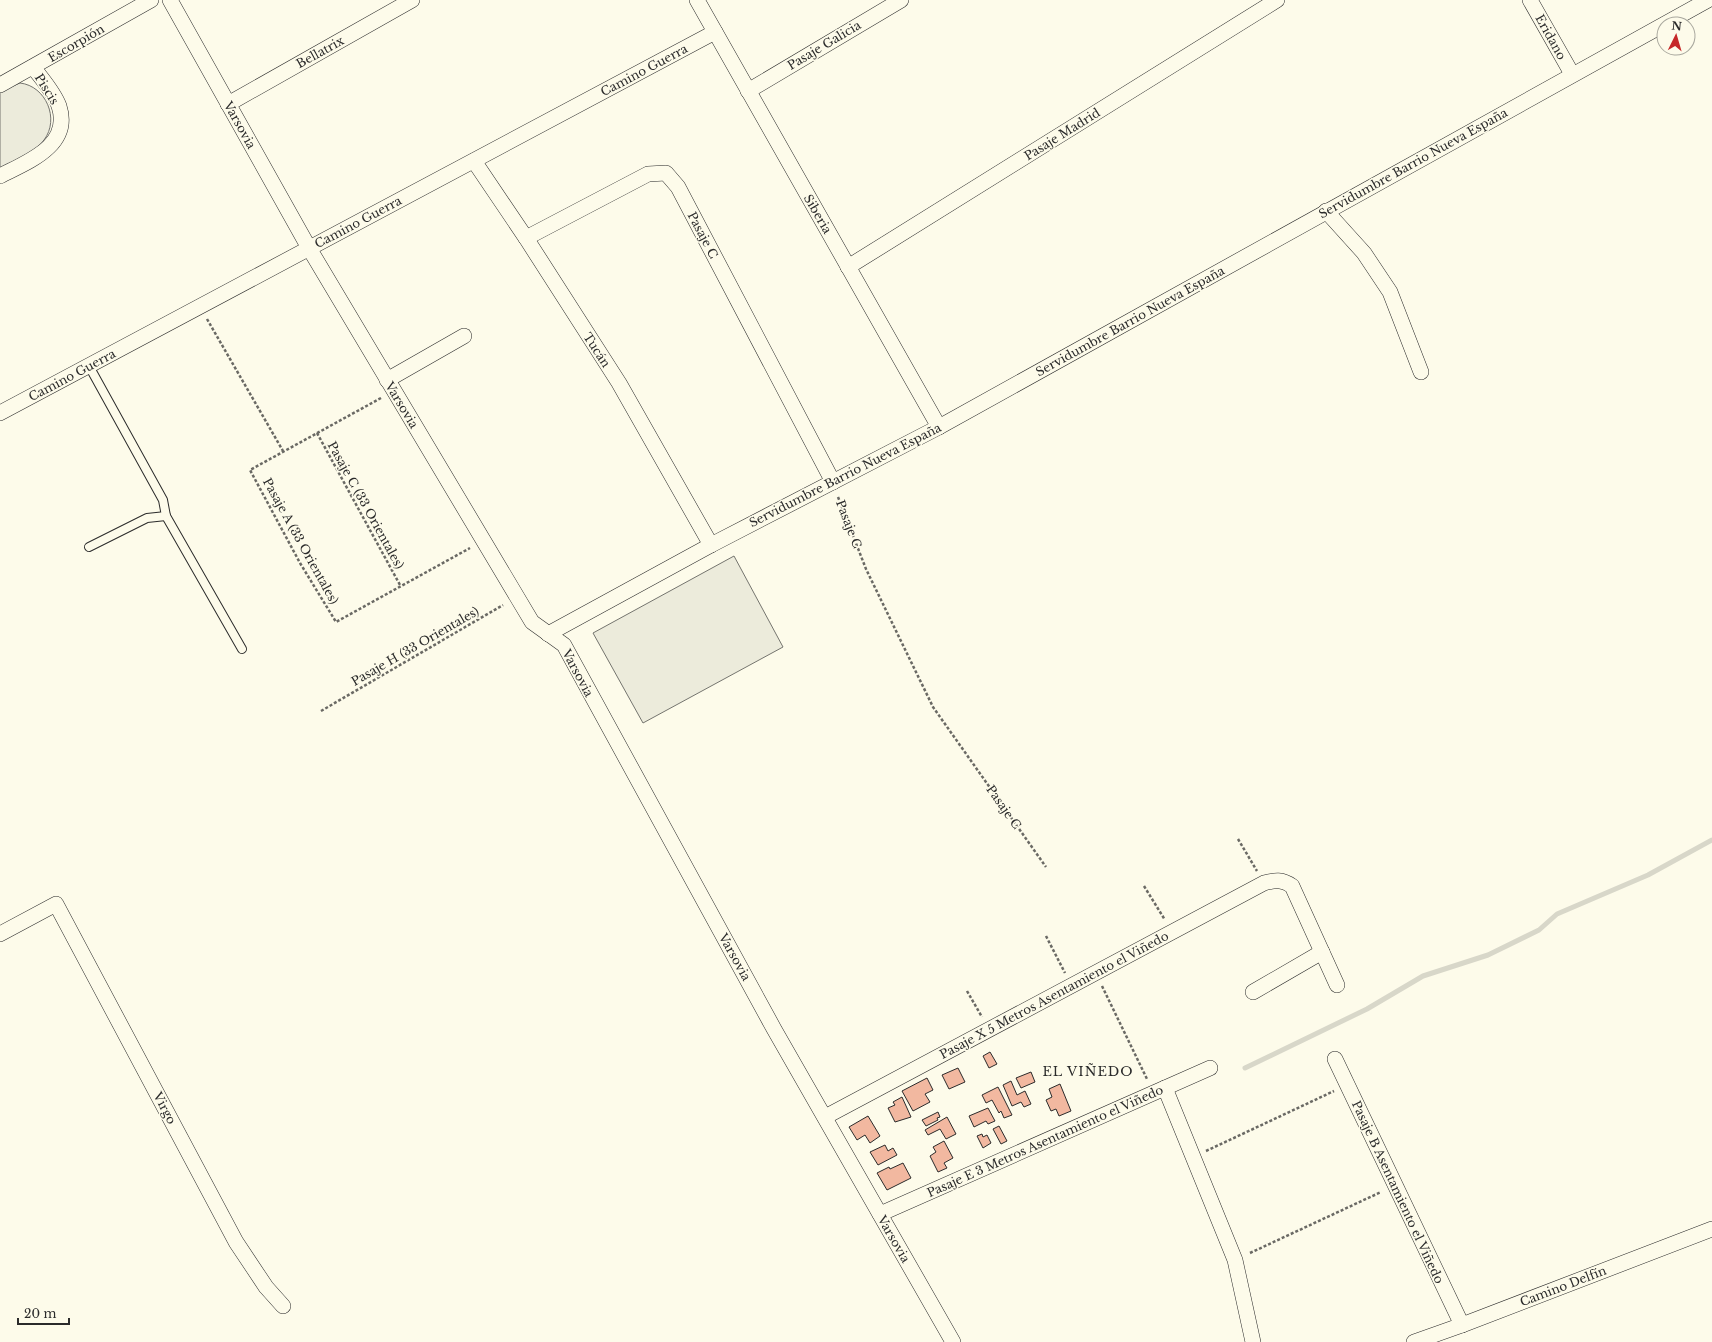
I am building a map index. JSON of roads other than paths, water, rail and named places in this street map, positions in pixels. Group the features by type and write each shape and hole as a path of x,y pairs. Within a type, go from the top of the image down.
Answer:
{"street":[{"name":"Escorpión","path":"0,85 151,0"},
{"name":"Varsovia","path":"170,0 309,248 532,622 564,645 766,1015 953,1342"},
{"name":"Bellatrix","path":"228,104 412,0"},
{"name":"Siberia","path":"697,0 939,427"},
{"name":"Pasaje Galicia","path":"748,91 901,0"},
{"name":"Pasaje Madrid","path":"848,267 1276,0"},
{"name":"Eridano","path":"1530,0 1572,74"},
{"name":"Servidumbre Barrio Nueva España","path":"548,634 711,545 939,427 1572,74 1708,0"},
{"name":"Camino Guerra","path":"0,413 715,32"},
{"name":"Piscis","path":"0,176 40,155 57,137 61,127 59,106 53,94 34,67"},
{"name":"Tucán","path":"474,160 619,383 711,545"},
{"name":"Pasaje C","path":"526,238 648,174 666,173 678,187 832,482"},
{"path":"1326,211 1364,253 1390,292 1421,372"},
{"path":"390,386 464,336"},
{"name":"Pasaje X 5 Metros Asentamiento el Viñedo","path":"825,1117 1264,883 1275,880 1285,881 1292,886 1322,952"},
{"name":"Virgo","path":"0,934 56,904 236,1242 266,1287 283,1306"},
{"path":"1253,992 1322,952 1337,986"},
{"name":"Pasaje B Asentamiento el Viñedo","path":"1335,1059 1462,1325"},
{"name":"Pasaje E 3 Metros Asentamiento el Viñedo","path":"880,1214 1210,1068"},
{"path":"1160,1090 1193,1157 1234,1260 1253,1342"},
{"name":"Camino Delfín","path":"1414,1342 1712,1229"}],"lane":[{"path":"89,366 164,500 166,516 242,649"},
{"path":"89,547 147,518 166,516"}],"waterway":[{"path":"1245,1068 1367,1009 1423,976 1488,955 1539,930 1557,914 1648,875 1712,840"}],"district":[{"name":"EL VIÑEDO","path":"1088,1071"}]}
